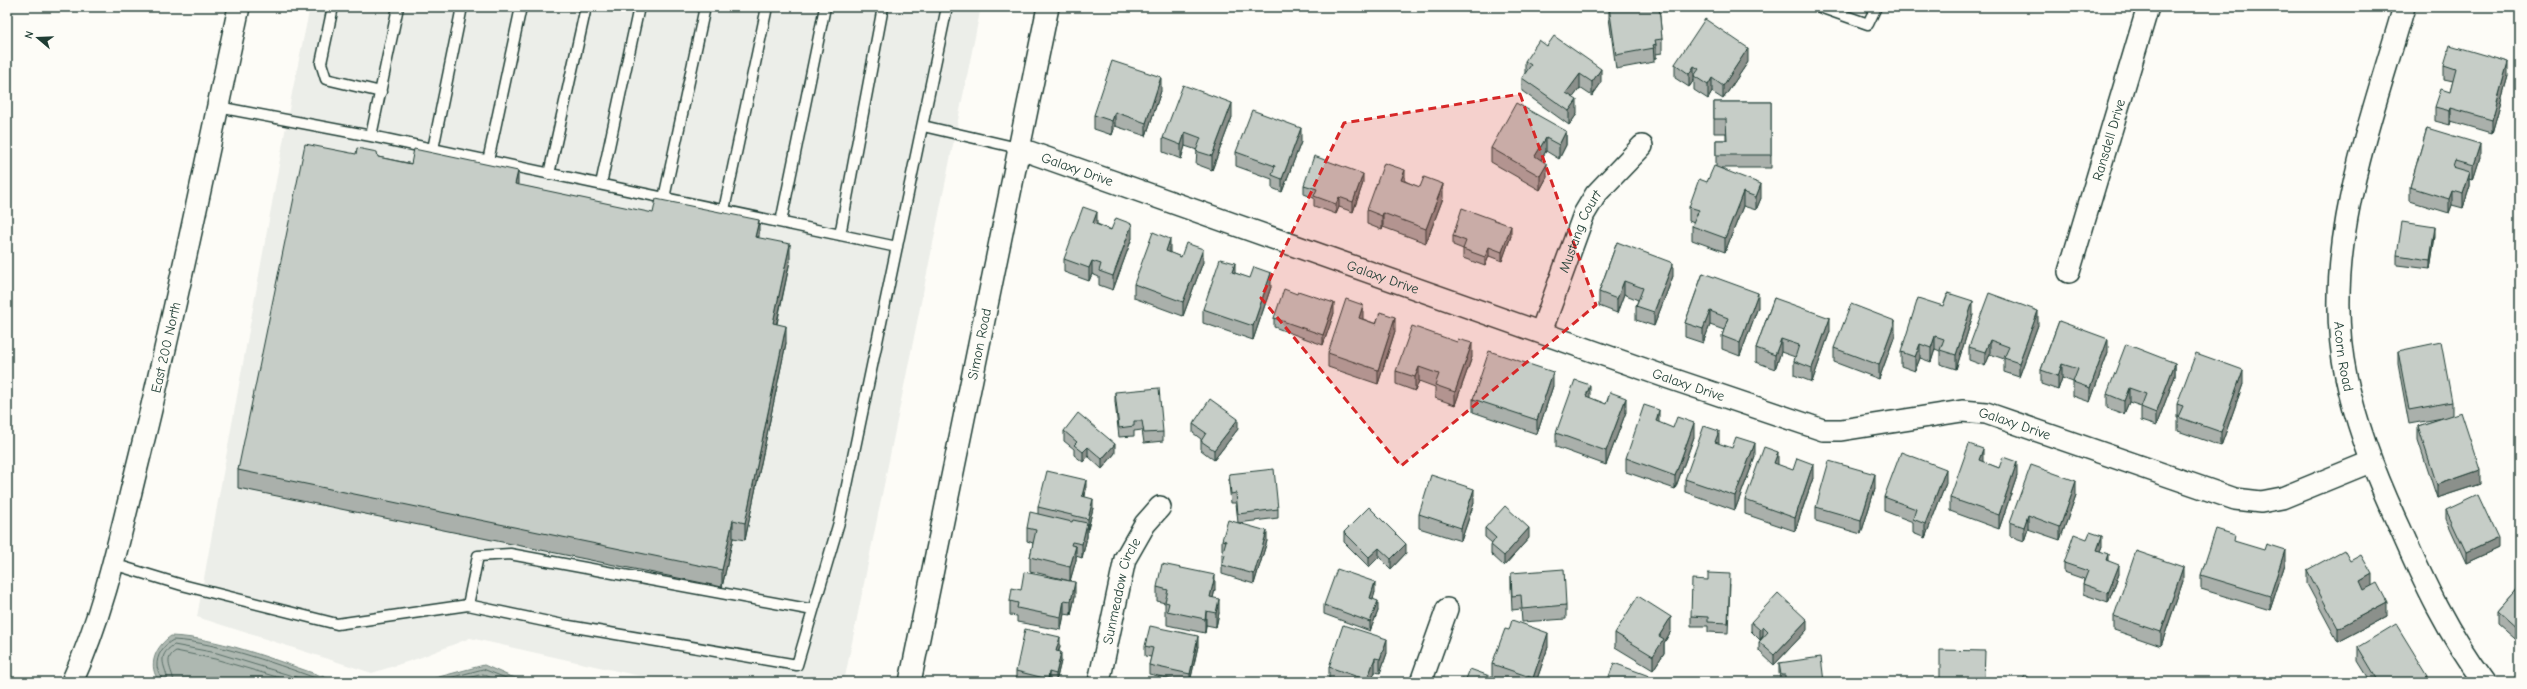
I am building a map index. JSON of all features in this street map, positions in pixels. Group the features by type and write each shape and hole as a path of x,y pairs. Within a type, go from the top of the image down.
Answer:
{"street":[{"name":"East 200 North","path":"72,682 90,642 113,564 163,361 239,7"},
{"name":"Simon Road","path":"910,682 1048,7"},
{"name":"Ransdell Drive","path":"2069,272 2148,7"},
{"name":"Acorn Road","path":"2404,7 2355,179 2345,229 2340,278 2340,327 2346,375 2370,462 2440,616 2484,682"},
{"name":"Mustang Court","path":"1541,332 1584,214 1596,194 1642,146"},
{"name":"Galaxy Drive","path":"1018,148 1798,423 1823,430 1840,430 1962,412 1986,413 2235,499 2261,502 2282,498 2370,462"},
{"name":"Sunmeadow Circle","path":"1099,682 1126,559 1145,524 1160,507"},
{"path":"1421,682 1447,609"}],"lane":[{"path":"333,7 320,63 326,79 381,92"},
{"path":"371,136 398,7"},
{"path":"433,149 462,7"},
{"path":"488,161 521,7"},
{"path":"549,174 586,7"},
{"path":"601,184 639,7"},
{"path":"664,198 705,7"},
{"path":"724,210 767,7"},
{"path":"781,222 825,7"},
{"path":"840,235 883,7"},
{"path":"113,564 182,585 337,624 468,605 563,625 797,665 840,519 947,7"},
{"path":"1820,7 1868,24 1876,7"},
{"path":"218,107 371,136 897,247"},
{"path":"923,126 1018,148"},
{"path":"468,605 478,556 510,554 813,610"}],"highlighted area":[{"path":"1520,94 1596,305 1401,466 1261,298 1344,123"}],"shaded area":[{"path":"310,7 981,7 844,682 666,682 470,638 419,658 372,673 197,617 292,93"}],"water":[{"path":"171,636 213,642 256,653 339,682 160,682 156,676 153,663 157,651 161,645"},
{"path":"484,665 509,676 532,682 420,682"}],"building":[{"path":"1609,7 1659,7 1662,39 1655,40 1656,44 1653,45 1654,48 1616,55"},
{"path":"1705,19 1748,48 1723,86 1712,78 1708,85 1694,76 1699,69 1694,66 1689,74 1675,64"},
{"path":"1554,36 1601,69 1592,82 1580,74 1566,93 1577,100 1569,111 1522,78 1531,65 1525,61 1539,40 1547,46"},
{"path":"2450,45 2508,62 2492,120 2451,108 2450,111 2435,107 2441,89 2450,92 2456,69 2444,65"},
{"path":"1112,61 1161,77 1146,123 1115,112 1112,121 1094,115"},
{"path":"1183,85 1232,103 1212,156 1196,151 1201,138 1185,132 1181,145 1163,138"},
{"path":"1714,102 1771,102 1771,155 1716,155 1716,140 1727,140 1726,119 1714,119"},
{"path":"1516,103 1566,131 1559,145 1546,138 1535,156 1547,164 1540,176 1491,148"},
{"path":"1252,110 1301,128 1282,179 1272,175 1275,166 1236,152"},
{"path":"2427,128 2480,144 2473,166 2455,161 2453,167 2470,172 2463,194 2452,191 2449,199 2410,187"},
{"path":"305,144 356,154 357,148 377,152 378,157 411,164 414,149 518,171 515,184 653,213 656,199 759,220 755,237 790,244 773,323 786,326 745,523 733,520 722,570 238,470"},
{"path":"1314,156 1363,174 1353,202 1339,197 1336,204 1314,196 1317,189 1304,185"},
{"path":"1384,163 1405,170 1401,180 1420,187 1424,177 1443,184 1426,229 1383,213 1382,216 1367,210"},
{"path":"1714,166 1761,184 1756,197 1743,192 1725,238 1692,226 1699,210 1689,207 1699,179 1707,182"},
{"path":"1083,207 1097,212 1093,223 1111,230 1116,218 1132,224 1113,276 1099,271 1101,264 1092,261 1089,268 1064,259"},
{"path":"1462,208 1511,226 1502,252 1489,247 1485,257 1463,249 1466,241 1453,236"},
{"path":"2402,222 2435,227 2430,260 2397,255"},
{"path":"1153,232 1170,239 1166,251 1181,257 1186,243 1203,249 1183,302 1134,284"},
{"path":"1617,242 1673,263 1654,312 1636,306 1643,288 1624,281 1617,299 1599,292"},
{"path":"1220,259 1235,263 1232,272 1250,278 1254,267 1271,273 1253,326 1203,309"},
{"path":"1703,273 1758,293 1740,343 1722,336 1728,318 1710,311 1703,329 1685,323"},
{"path":"1284,289 1297,294 1298,291 1334,303 1323,335 1274,318"},
{"path":"1948,293 1973,301 1956,355 1940,350 1944,339 1935,336 1931,348 1920,344 1915,357 1901,352 1918,298 1943,306"},
{"path":"1989,293 2038,311 2019,363 2004,358 2009,347 1990,340 1985,352 1969,347"},
{"path":"1774,298 1830,318 1812,368 1794,361 1799,345 1781,339 1775,355 1756,348"},
{"path":"1346,299 1363,305 1359,318 1376,324 1380,312 1395,317 1378,370 1328,353"},
{"path":"1851,304 1895,321 1879,365 1834,348"},
{"path":"2059,321 2108,339 2090,388 2073,382 2078,369 2062,364 2058,376 2041,370"},
{"path":"1412,326 1457,342 1458,339 1472,343 1455,392 1435,385 1439,374 1419,367 1415,377 1396,371"},
{"path":"2441,342 2452,402 2409,410 2398,351"},
{"path":"2126,344 2175,363 2156,413 2141,407 2146,394 2129,388 2124,401 2107,394"},
{"path":"1489,351 1553,372 1537,420 1473,399"},
{"path":"2196,353 2243,370 2221,432 2178,417 2183,406 2177,404"},
{"path":"1575,380 1590,385 1586,396 1606,404 1610,392 1626,398 1606,451 1556,433"},
{"path":"1159,388 1163,432 1144,433 1142,421 1134,421 1134,426 1119,428 1115,392"},
{"path":"1210,399 1238,419 1214,450 1201,441 1206,433 1193,424"},
{"path":"1644,405 1659,410 1656,421 1673,428 1677,417 1694,423 1675,476 1626,458"},
{"path":"2461,412 2480,470 2437,485 2418,426"},
{"path":"1078,413 1115,444 1102,459 1088,447 1083,452 1074,445 1077,442 1064,431"},
{"path":"1704,426 1719,431 1715,442 1732,448 1736,437 1755,443 1735,496 1685,479"},
{"path":"1969,444 1983,449 1979,460 1999,468 2003,457 2017,462 1999,515 1950,498"},
{"path":"1764,447 1778,452 1774,463 1793,470 1797,458 1813,464 1795,518 1745,500"},
{"path":"1901,452 1946,469 1925,524 1913,519 1916,509 1884,497"},
{"path":"1829,461 1875,474 1861,520 1816,507"},
{"path":"2031,465 2076,481 2060,527 2028,515 2024,527 2010,522"},
{"path":"1274,469 1278,509 1238,514 1236,493 1231,494 1229,474"},
{"path":"1047,471 1086,480 1082,496 1093,499 1088,519 1038,507"},
{"path":"1431,475 1474,489 1461,528 1419,514"},
{"path":"2478,495 2498,538 2466,553 2446,510"},
{"path":"1505,506 1529,528 1504,556 1491,545 1496,538 1485,528"},
{"path":"1369,507 1406,544 1391,559 1379,548 1369,557 1344,532"},
{"path":"1030,512 1072,522 1073,520 1087,523 1082,544 1072,542 1071,545 1076,546 1070,567 1030,557 1036,530 1027,528"},
{"path":"1228,520 1267,531 1254,574 1222,565 1225,555 1222,555 1226,541 1222,540"},
{"path":"2216,529 2235,535 2234,541 2264,550 2266,544 2285,550 2270,596 2201,575"},
{"path":"2090,532 2102,536 2097,550 2108,554 2106,560 2119,565 2108,593 2083,584 2088,571 2064,563 2074,534 2087,539"},
{"path":"2344,550 2350,561 2361,555 2372,574 2360,581 2364,590 2377,583 2387,602 2338,628 2307,570"},
{"path":"2136,551 2183,567 2161,632 2114,616"},
{"path":"1162,564 1215,575 1210,597 1219,599 1216,613 1206,611 1205,619 1167,611 1169,603 1165,602 1168,590 1157,587"},
{"path":"1337,569 1375,582 1370,598 1378,601 1370,622 1324,605"},
{"path":"1564,569 1566,605 1522,609 1521,595 1512,596 1511,573"},
{"path":"1024,572 1075,582 1071,601 1064,600 1061,617 1017,608 1018,603 1010,601 1012,588 1021,590"},
{"path":"1708,573 1730,574 1728,623 1708,622 1708,617 1691,616 1692,579 1708,580"},
{"path":"2520,585 2520,630 2498,610"},
{"path":"1778,593 1807,620 1774,655 1759,642 1768,632 1763,627 1760,630 1751,622"},
{"path":"1638,596 1671,617 1659,636 1664,639 1653,656 1615,633"},
{"path":"1512,620 1548,633 1533,678 1492,664 1505,629 1509,630"},
{"path":"2396,624 2428,676 2419,682 2379,682 2358,647"},
{"path":"1343,625 1387,639 1380,659 1375,658 1367,680 1329,667"},
{"path":"1150,626 1198,636 1190,674 1149,665 1153,648 1145,646"},
{"path":"1025,629 1060,637 1056,651 1061,652 1056,674 1049,672 1048,679 1016,671"},
{"path":"1940,650 1985,651 1984,682 1940,682"},
{"path":"1821,657 1824,682 1785,682 1785,675 1781,675 1779,663"},
{"path":"1614,663 1649,676 1646,682 1607,682"},
{"path":"1470,669 1506,682 1460,682 1462,678 1466,679"},
{"path":"2026,675 2034,682 2020,682"}]}
